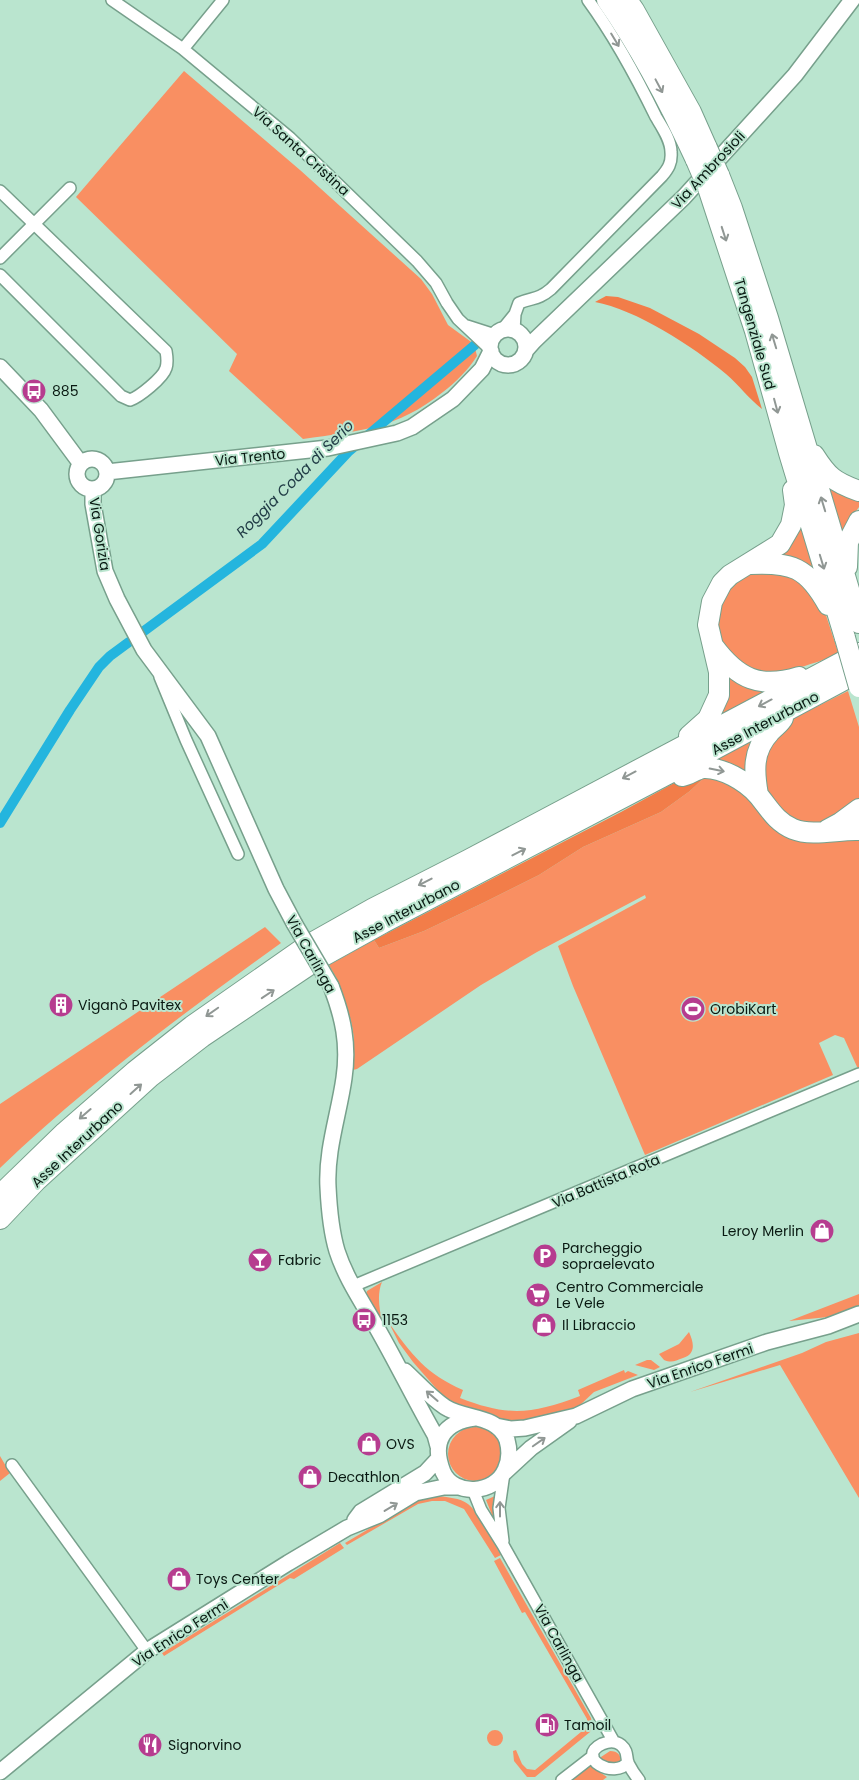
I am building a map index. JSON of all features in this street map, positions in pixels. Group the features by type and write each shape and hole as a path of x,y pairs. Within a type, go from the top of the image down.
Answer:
{"highway":[{"name":"Tangenziale Sud","path":"607,0 649,68 677,119 701,154 714,182 789,453 859,687"},
{"name":"Tangenziale Sud","path":"627,0 691,112 701,154"},
{"name":"Tangenziale Sud","path":"714,182 732,208 859,622"},
{"path":"804,438 824,472 841,484 859,491"},
{"path":"672,752 708,719 719,695 720,672 708,626 712,602 720,587 730,575 780,544 791,525 795,505 789,453"},
{"path":"848,584 848,542 859,521"},
{"path":"750,564 770,563 788,565 801,571 811,580 827,602 845,638"},
{"path":"712,643 725,660 740,673 755,681 785,682 839,663"},
{"name":"Asse Interurbano","path":"0,1195 65,1132 135,1071 192,1026 308,946 372,909 859,653"},
{"name":"Asse Interurbano","path":"0,1219 37,1180 150,1077 202,1037 318,959 391,918 859,672"},
{"path":"758,795 755,770 758,749 769,733 780,723 788,710"},
{"path":"670,773 683,776 702,768 725,772 737,778 758,795 770,812 785,825 804,832 859,830"},
{"path":"824,831 840,823 859,809"}],"street":[{"name":"Via Santa Cristina","path":"112,0 183,49 290,138 410,254 436,283 452,312 466,326 502,338"},
{"path":"183,49 223,0"},
{"path":"502,338 525,340 525,355 518,362 503,364 495,360 502,338 519,303 535,300 551,289 669,168 670,144 629,63 606,24 588,0"},
{"name":"Via Ambrosioli","path":"526,350 684,197 795,75 852,0"},
{"path":"0,258 70,188"},
{"path":"0,191 166,351 168,361 166,370 139,397 130,400 121,396 0,275"},
{"path":"502,338 549,326"},
{"name":"Via Trento","path":"107,472 328,448 369,440 412,427 453,399 482,369 502,338"},
{"name":"Via Trento","path":"466,386 493,372 503,364"},
{"name":"Via Gorizia","path":"0,367 41,410 81,464 78,469 79,480 87,488 98,488 105,482 107,472"},
{"path":"81,464 91,459 97,460 102,462 107,472"},
{"name":"Via Gorizia","path":"93,489 93,504 105,571 134,632"},
{"name":"Via Carlinga","path":"134,632 157,668 208,736 265,866 294,923 331,986 344,1023 346,1054 344,1078 329,1160 328,1186 336,1249 351,1284 435,1435 445,1476 466,1488 481,1510 503,1545 614,1742 623,1747 628,1757 628,1762 639,1780"},
{"path":"157,668 186,740 238,854"},
{"name":"Via Battista Rota","path":"351,1284 358,1284 588,1189 859,1074"},
{"name":"Via Enrico Fermi","path":"504,1473 531,1448 576,1416 632,1389 767,1342 828,1326 859,1314"},
{"name":"Via Enrico Fermi","path":"828,1326 859,1324"},
{"name":"Via Carlinga","path":"393,1359 446,1408 486,1420 496,1426 505,1436 509,1448 509,1461 504,1473 500,1508 503,1545"},
{"name":"Via Enrico Fermi","path":"496,1426 512,1429 526,1428 576,1416"},
{"name":"Via Carlinga","path":"410,1482 420,1470 427,1454 430,1441 425,1418"},
{"path":"438,1453 443,1435 451,1425 462,1420 475,1418"},
{"name":"Via Enrico Fermi","path":"347,1528 361,1512 425,1473 438,1453"},
{"path":"12,1465 147,1651"},
{"path":"466,1488 485,1488 496,1482 504,1473"},
{"name":"Via Enrico Fermi","path":"0,1772 147,1651 347,1528 379,1515 415,1493 444,1487 466,1488"},
{"path":"562,1780 593,1756 598,1746 603,1743 614,1742"},
{"path":"593,1756 594,1767 605,1778 623,1772 628,1762"}],"shaded area":[{"path":"184,71 300,170 421,279 432,294 448,325 474,344 477,356 466,371 448,388 410,414 393,421 360,430 303,439 229,371 237,354 76,197"},
{"path":"606,296 618,297 650,308 699,334 735,358 752,377 762,409 713,363 664,330 628,312 595,302"},
{"path":"821,477 859,497 859,507 852,517 841,545"},
{"path":"799,518 820,578 765,558"},
{"path":"743,573 791,573 822,603 839,655 775,674 758,672 738,661 723,644 717,623 718,611 722,600"},
{"path":"724,672 783,686 708,726"},
{"path":"848,691 859,727 859,801 824,823 799,824 766,799 764,751 790,720"},
{"path":"757,736 750,773 705,764"},
{"path":"707,775 736,783 771,824 859,836 858,1069 844,1038 835,1035 819,1043 833,1075 645,1155 573,986 558,946 646,898 645,895 537,952 481,985 353,1070 354,1042 352,1026 345,1003 334,981 337,979 329,965 374,940 379,948 424,931 539,875 583,847 661,812 690,791"},
{"path":"707,775 690,791 661,812 583,847 539,875 485,902 424,931 379,948 374,940 676,782"},
{"path":"265,927 281,943 172,1023 101,1079 0,1168 0,1104"},
{"path":"382,1282 379,1291 379,1301 382,1320 378,1322 365,1297 367,1291"},
{"path":"859,1294 859,1310 828,1317 789,1321"},
{"path":"389,1323 405,1345 429,1370 463,1390 460,1398 493,1408 520,1411 548,1407 580,1396 578,1390 624,1370 625,1373 628,1371 638,1375 594,1392 579,1406 539,1419 513,1423 492,1415 463,1411 441,1394 399,1343"},
{"path":"689,1332 693,1344 690,1354 674,1361 664,1360 659,1354 679,1344"},
{"path":"859,1333 859,1498 780,1365 690,1392 802,1353 826,1342"},
{"path":"651,1360 660,1367 654,1370 635,1365"},
{"path":"475,1427 485,1429 494,1435 500,1444 502,1454 500,1464 494,1473 485,1479 475,1481 465,1479 456,1473 450,1464 448,1454 450,1444 456,1435 465,1429"},
{"path":"0,1456 10,1473 0,1481"},
{"path":"437,1496 457,1499 468,1504 482,1521 501,1555 495,1558 464,1509 445,1501 418,1504 347,1545 345,1543 416,1501"},
{"path":"495,1496 498,1530 486,1500"},
{"path":"340,1543 344,1548 294,1579 290,1578 164,1656 162,1653"},
{"path":"500,1558 591,1718 592,1724 590,1732 535,1777 527,1777 514,1761 513,1751 516,1750 522,1764 527,1769 535,1770 587,1727 587,1719 525,1612 522,1613 494,1561"},
{"path":"492,1730 498,1730 503,1735 501,1744 492,1746 487,1741 487,1735"},
{"path":"610,1751 618,1754 621,1763 609,1773 598,1759"},
{"path":"593,1762 598,1771 607,1777 603,1780 571,1780"}],"waterway":[{"path":"144,631 262,544 348,452 476,344"},
{"name":"Roggia Coda di Serio","path":"0,823 99,667 129,642"}],"place":[{"name":"885","path":"34,391"},
{"name":"Viganò Pavitex","path":"61,1005"},
{"name":"OrobiKart","path":"693,1009"},
{"name":"Leroy Merlin","path":"822,1231"},
{"name":"Parcheggio sopraelevato","path":"545,1256"},
{"name":"Fabric","path":"260,1260"},
{"name":"Centro Commerciale Le Vele","path":"538,1295"},
{"name":"1153","path":"364,1320"},
{"name":"Il Libraccio","path":"544,1325"},
{"name":"OVS","path":"369,1444"},
{"name":"Decathlon","path":"310,1477"},
{"name":"Toys Center","path":"179,1579"},
{"name":"Tamoil","path":"547,1725"},
{"name":"Signorvino","path":"150,1745"}]}
